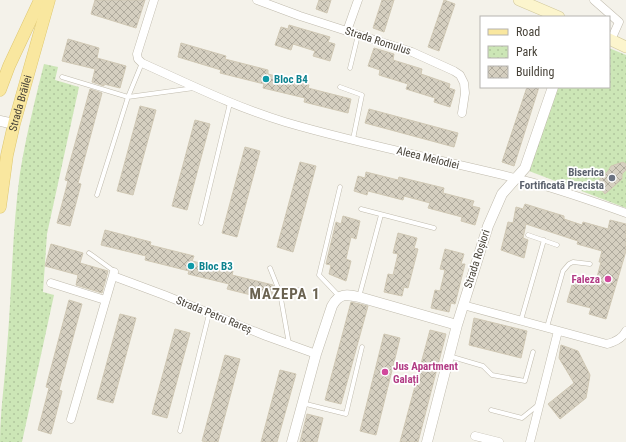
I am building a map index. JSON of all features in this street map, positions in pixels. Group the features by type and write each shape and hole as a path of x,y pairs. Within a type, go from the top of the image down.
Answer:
{"main road":[{"name":"Strada Brăilei","path":"0,90 28,24 40,0"},
{"name":"Strada Brăilei","path":"0,207 7,155 14,124 48,0"},
{"path":"519,0 557,16"},
{"path":"610,40 626,47"}],"street":[{"path":"142,62 138,59 137,54 154,0"},
{"name":"Strada Romulus","path":"257,0 300,16 412,52 454,71 460,75 464,83 465,94 462,113"},
{"path":"347,31 358,0"},
{"path":"594,0 620,22 610,40"},
{"name":"Aleea Melodiei","path":"142,62 230,103 284,122 566,192 626,213"},
{"name":"Strada Roșiori","path":"427,442 456,325 488,226 502,194 525,168 553,88"},
{"path":"0,121 14,124"},
{"path":"71,419 114,273"},
{"name":"Strada Petru Rareș","path":"114,273 209,314 316,354"},
{"path":"51,283 105,300"},
{"path":"292,442 316,354 332,306 335,300 339,297 346,295 359,297 456,325"},
{"path":"463,305 607,344 617,341 626,331"},
{"path":"530,442 558,331"},
{"path":"475,436 499,442"}],"lane":[{"path":"350,68 358,34"},
{"path":"97,196 128,97 142,62"},
{"path":"62,77 128,97 197,88"},
{"path":"340,87 362,95 353,140"},
{"path":"201,223 230,103"},
{"path":"339,297 319,274 340,187"},
{"path":"361,209 434,228"},
{"path":"359,297 381,215"},
{"path":"528,235 556,245"},
{"path":"521,320 544,240"},
{"path":"89,253 114,273"},
{"path":"547,327 563,271 569,264 574,262 590,264"},
{"path":"270,268 280,293 289,344"},
{"path":"280,293 300,290"},
{"path":"180,431 209,314"},
{"path":"302,403 346,414 362,347"},
{"path":"449,356 483,366 492,375 525,381 533,352"},
{"path":"491,410 522,418 540,404"}],"green space":[{"path":"610,48 626,55 626,208 529,171 556,88 610,88"},
{"path":"44,64 58,67 55,80 79,87 47,234 43,292 54,295 22,442 0,442 17,195 25,145"}],"building":[{"path":"95,0 145,0 136,28 91,14"},
{"path":"319,0 331,0 327,13 316,9"},
{"path":"382,0 394,0 384,32 373,28"},
{"path":"444,0 455,4 439,51 428,47"},
{"path":"289,25 330,37 328,42 335,44 330,61 313,56 315,51 293,44 291,50 275,45 281,27 288,29"},
{"path":"68,39 99,48 97,58 126,66 120,88 104,84 104,86 92,82 95,69 62,61"},
{"name":"Bloc B4","path":"181,43 226,56 225,59 268,70 268,74 309,85 308,88 351,99 348,113 304,102 305,98 263,88 264,84 220,73 221,70 178,57"},
{"path":"374,48 394,54 393,60 422,69 421,74 450,84 449,88 455,90 450,107 434,102 435,98 406,89 408,84 379,75 380,70 368,66"},
{"path":"527,88 539,88 514,166 502,162"},
{"path":"90,89 102,93 78,183 81,184 70,226 57,223 68,181 65,180"},
{"path":"140,106 156,110 133,195 117,191"},
{"path":"369,109 458,133 454,147 365,123"},
{"path":"195,120 210,124 187,210 172,206"},
{"path":"245,147 260,151 237,237 222,233"},
{"path":"300,162 316,166 293,252 277,247"},
{"name":"Biserica Fortificată Precista","path":"623,162 626,164 626,170 622,174 622,179 605,194 596,183 611,166"},
{"path":"366,172 398,180 399,177 444,188 443,193 474,201 472,206 480,208 475,225 461,221 462,217 428,208 430,203 404,196 403,200 368,191 367,195 354,191 358,176 365,178"},
{"path":"525,204 564,216 564,219 582,225 583,222 608,229 610,220 626,224 626,251 606,319 589,314 591,308 567,302 575,275 596,281 602,251 577,244 578,241 526,224 523,238 528,240 524,258 501,250 508,222 513,223 516,207 523,209"},
{"path":"343,216 360,221 356,239 351,237 346,259 351,261 346,281 329,274 331,265 326,264 336,222 341,224"},
{"name":"Bloc B3","path":"105,230 151,242 150,245 194,256 192,261 233,271 232,275 273,285 274,288 271,300 227,289 229,284 188,274 189,271 145,260 146,256 101,245"},
{"path":"398,233 417,238 414,248 418,249 408,288 404,287 402,296 384,292 388,274 393,275 398,254 393,253"},
{"path":"51,244 83,253 80,263 108,271 102,293 76,285 78,275 45,266"},
{"path":"445,249 464,254 461,264 465,264 455,304 451,303 449,312 431,308 435,290 440,291 445,270 440,269"},
{"path":"69,300 82,304 59,390 62,391 51,434 38,430 49,388 46,387"},
{"path":"351,302 368,306 341,404 325,400"},
{"path":"120,314 136,318 113,403 97,399"},
{"path":"474,318 527,331 521,358 469,345"},
{"path":"175,329 190,333 167,418 152,414"},
{"path":"430,330 446,334 418,442 400,442"},
{"path":"384,334 400,338 376,435 360,431"},
{"path":"561,345 578,351 590,375 586,398 560,419 548,404 574,383 559,358"},
{"path":"225,355 240,359 218,442 202,441"},
{"path":"280,370 296,374 277,442 261,442"},
{"path":"307,414 323,418 317,442 300,442"}],"place":[{"name":"Bloc B4","path":"266,79"},
{"name":"Biserica Fortificată Precista","path":"612,178"},
{"name":"Bloc B3","path":"191,266"},
{"name":"Faleza","path":"608,279"},
{"name":"Jus Apartment Galați","path":"385,372"}],"district":[{"name":"MAZEPA 1","path":"285,294"}]}
